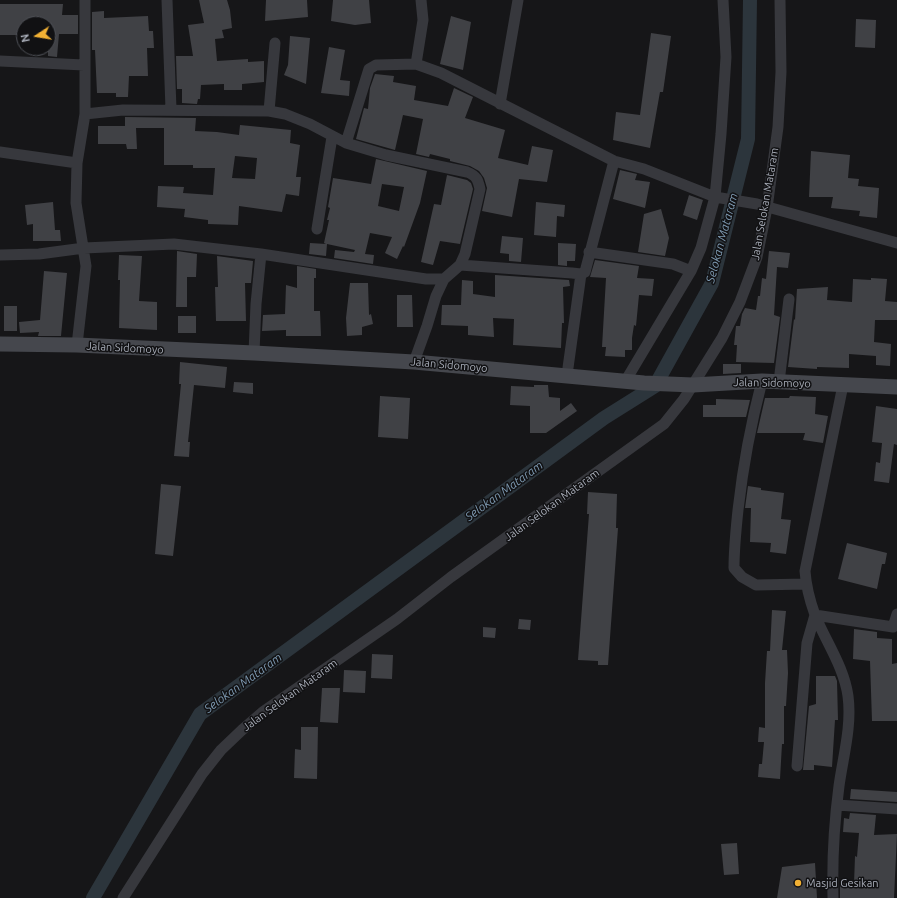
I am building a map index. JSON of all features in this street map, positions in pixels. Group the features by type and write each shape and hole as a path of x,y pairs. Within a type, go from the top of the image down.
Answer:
{"main road":[{"name":"Jalan Sidomoyo","path":"0,344 77,345 414,362 626,380 644,383 693,385 762,381 897,387"}],"street":[{"path":"77,345 86,266 76,203 77,162 85,114 85,0"},
{"path":"167,0 171,109"},
{"path":"416,64 423,20 421,0"},
{"path":"500,104 518,0"},
{"path":"626,380 691,271 702,248 714,196 726,57 723,0"},
{"name":"Jalan Selokan Mataram","path":"123,898 202,774 221,750 242,730 264,711 397,619 452,577 664,424 693,385 705,362 722,338 740,302 757,257 762,206 778,126 781,72 780,0"},
{"path":"268,111 275,43"},
{"path":"0,61 84,66"},
{"path":"346,143 369,69 376,65 416,64 441,73 614,161 644,169 714,196 762,206 897,243"},
{"path":"85,114 123,110 171,109 268,111 285,114 310,124 332,137 346,143 386,155 474,175 478,180 480,189 468,246 460,265 444,279 436,296 414,362"},
{"path":"317,229 332,137"},
{"path":"0,152 77,162"},
{"path":"567,375 581,274 586,269 589,252 614,161"},
{"path":"0,254 39,254 84,248 174,244 261,254 426,279 444,279"},
{"path":"589,252 666,263 691,271"},
{"path":"254,353 256,304 261,254"},
{"path":"460,265 581,274"},
{"path":"779,382 789,299"},
{"path":"762,381 752,418 742,474 734,568 742,577 756,585 806,584"},
{"path":"833,898 832,855 849,717 848,695 842,671 815,615 806,584 805,571 806,556 843,385"},
{"path":"815,615 895,627 897,614"},
{"path":"797,766 807,643 815,615"},
{"path":"837,805 897,809"}],"building":[{"path":"199,0 227,0 230,10 232,28 222,30 224,38 215,39 217,61 248,59 248,62 264,61 264,82 242,84 242,90 224,90 224,84 201,85 200,99 198,99 197,104 182,103 182,89 177,89 176,56 193,56 188,25 204,23"},
{"path":"266,0 307,0 308,17 265,21"},
{"path":"333,0 369,0 371,23 355,25 331,21"},
{"path":"0,4 63,4 62,15 78,15 78,34 59,34 57,57 48,56 56,56 56,16 16,16 16,35 0,35"},
{"path":"104,11 104,18 148,16 149,31 153,31 154,48 147,48 148,76 129,76 128,97 116,97 116,93 97,93 95,50 92,50 92,12"},
{"path":"451,16 471,22 463,70 440,64"},
{"path":"856,19 876,20 875,48 855,47"},
{"path":"651,33 671,36 663,92 660,92 650,148 613,140 616,112 640,115"},
{"path":"290,36 310,38 306,84 284,75 288,65"},
{"path":"329,47 345,50 340,80 350,81 349,96 321,93"},
{"path":"375,74 394,76 393,82 416,86 414,100 448,106 454,88 473,97 465,118 505,130 498,158 528,165 532,146 553,150 547,182 519,179 512,217 482,211 487,188 484,178 479,171 470,166 450,161 450,159 430,154 429,157 416,154 423,119 403,115 395,150 356,139 364,108 368,109 370,88"},
{"path":"125,117 196,118 195,131 239,135 240,125 291,130 290,143 300,145 296,177 301,177 299,196 286,194 282,212 239,206 238,225 208,224 208,220 184,217 185,209 157,207 158,186 184,187 183,193 213,195 215,168 193,168 193,165 164,165 164,128 136,128 137,149 127,149 126,144 98,144 98,126 125,126","holes":["235,156 257,158 255,179 232,178"]},
{"path":"811,151 850,155 848,178 859,179 858,186 879,188 877,218 859,216 860,211 831,208 833,197 809,197"},
{"path":"376,159 427,171 420,203 404,247 403,246 397,259 385,253 392,237 370,233 365,254 374,255 373,264 334,258 335,250 354,252 355,250 327,244 326,256 309,254 310,243 326,244 324,243 329,220 327,220 330,208 328,207 333,178 371,184","holes":["382,184 404,187 399,211 378,206"]},
{"path":"620,170 637,174 635,180 650,182 645,208 613,199"},
{"path":"447,175 467,180 471,183 473,189 460,244 440,241 433,265 421,262 434,204 441,205"},
{"path":"689,195 703,200 697,220 683,215"},
{"path":"53,202 55,230 60,230 61,241 33,241 33,224 27,225 25,205"},
{"path":"536,202 565,205 564,217 557,216 556,237 534,235"},
{"path":"661,209 669,238 665,256 638,252 644,214"},
{"path":"502,236 523,238 521,262 509,261 509,254 500,253"},
{"path":"558,243 576,244 575,261 567,261 567,266 558,265"},
{"path":"177,251 197,254 196,277 187,277 187,307 176,307"},
{"path":"769,251 790,253 788,268 777,267 774,315 780,317 774,363 736,362 737,345 734,345 736,326 740,326 742,314 745,308 756,310 758,296 760,296 762,278 766,279"},
{"path":"119,255 142,256 139,301 157,302 157,330 119,328"},
{"path":"217,256 253,261 251,283 245,283 246,321 216,321 215,287 218,287"},
{"path":"595,260 639,266 637,278 654,279 652,296 639,295 636,326 634,325 632,338 632,350 625,350 625,357 605,356 606,347 602,347 606,278 590,277"},
{"path":"297,266 316,269 316,278 314,278 314,311 320,311 321,336 286,336 286,330 262,331 263,315 285,314 286,285 297,288"},
{"path":"44,271 67,273 61,336 38,336 39,332 20,333 19,322 40,320"},
{"path":"495,275 569,280 570,286 563,287 564,323 562,323 561,348 513,345 514,319 493,318 494,337 468,335 468,326 441,325 442,305 461,305 462,280 473,281 473,294 495,297"},
{"path":"871,278 887,279 885,301 897,302 897,320 875,320 874,342 891,344 890,366 876,365 876,356 849,354 849,368 817,367 817,369 788,367 794,319 795,320 797,289 828,287 827,300 852,302 853,279 871,280"},
{"path":"350,283 368,283 369,315 371,314 373,324 362,327 362,335 347,336 346,318"},
{"path":"397,295 412,295 413,327 397,327"},
{"path":"4,306 17,306 17,331 4,331"},
{"path":"178,316 196,316 196,333 178,333"},
{"path":"180,362 227,367 225,388 194,385 188,442 190,442 189,457 174,456 181,384 179,384"},
{"path":"723,364 741,364 741,373 723,374"},
{"path":"234,382 253,383 253,394 233,392"},
{"path":"534,385 548,385 549,397 560,398 560,411 571,403 577,411 546,433 530,433 530,406 510,405 511,386 534,387"},
{"path":"380,396 410,398 408,439 378,437"},
{"path":"790,396 816,397 815,414 828,416 823,443 803,440 805,433 757,433 765,398 789,398"},
{"path":"716,399 750,400 746,417 703,417 703,405 716,405"},
{"path":"876,406 897,409 897,445 894,444 889,483 874,481 876,462 880,463 882,443 872,442"},
{"path":"161,484 181,486 173,556 155,554"},
{"path":"748,486 761,488 761,490 784,493 781,519 791,520 786,554 770,552 771,543 750,542 751,508 745,508"},
{"path":"588,492 617,494 616,528 618,528 608,665 598,665 598,661 578,660 589,514 587,514"},
{"path":"847,543 887,553 885,564 882,564 877,589 838,579"},
{"path":"772,610 786,611 782,650 787,650 788,673 786,706 784,706 784,744 782,744 780,779 758,777 759,764 762,764 764,742 758,742 759,727 765,728 765,683 767,651 770,651"},
{"path":"519,619 531,620 530,630 518,629"},
{"path":"483,627 496,628 495,638 483,637"},
{"path":"854,629 877,632 877,638 892,639 892,664 897,663 897,721 872,721 870,661 853,659"},
{"path":"372,654 393,655 392,679 371,678"},
{"path":"344,670 366,671 365,693 343,692"},
{"path":"816,676 835,676 837,681 838,720 835,720 832,767 814,765 814,770 803,770 809,706 816,704"},
{"path":"322,688 340,688 338,723 320,722"},
{"path":"301,727 318,727 317,779 294,778 295,749 301,750"},
{"path":"851,789 897,792 897,802 850,799"},
{"path":"850,813 876,815 874,835 897,834 894,898 840,898 840,883 854,884 855,856 857,857 859,833 843,832 844,818 849,819"},
{"path":"737,843 739,874 724,875 721,844"},
{"name":"Masjid Gesikan","path":"815,863 817,898 777,898 782,867"}],"waterway":[{"name":"Selokan Mataram","path":"93,898 200,714 604,418 655,386 712,283 748,139 750,0"}],"place":[{"name":"Masjid Gesikan","path":"798,883"}]}
